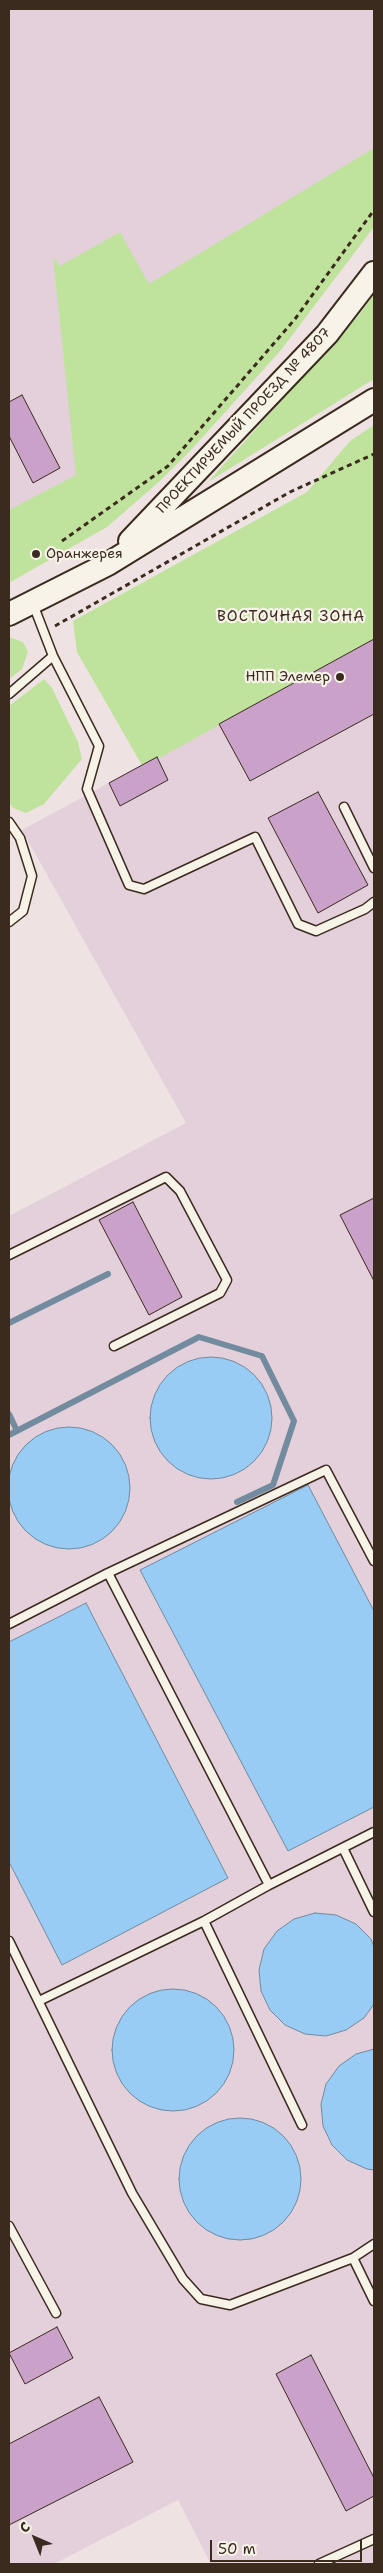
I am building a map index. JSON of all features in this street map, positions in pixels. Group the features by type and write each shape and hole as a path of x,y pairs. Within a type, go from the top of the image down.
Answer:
{"main road":[{"name":"ПРОЕКТИРУЕМЫЙ ПРОЕЗД № 4807","path":"108,564 327,334 374,273"},
{"name":"ПРОЕКТИРУЕМЫЙ ПРОЕЗД № 4807","path":"9,614 108,564 374,400"}],"lane":[{"path":"32,602 53,656 100,746 87,789 129,884 144,889 255,837 298,924 316,932 365,909 374,902"},
{"path":"9,694 53,656"},
{"path":"344,806 374,868"},
{"path":"9,822 20,838 32,876 23,911 9,922"},
{"path":"9,1255 166,1177 180,1191 226,1280 220,1293 114,1346"},
{"path":"9,1624 108,1573 326,1470 374,1561"},
{"path":"108,1573 269,1885"},
{"path":"39,2001 204,1921 269,1885 374,1832"},
{"path":"342,1848 374,1912"},
{"path":"204,1921 302,2125"},
{"path":"9,1941 132,2193 184,2279 201,2299 230,2306 353,2258 374,2244"},
{"path":"9,2226 56,2313"},
{"path":"353,2258 374,2301"},
{"path":"319,2564 374,2539"}],"path":[{"path":"62,541 168,466 295,319 374,210"},
{"path":"44,633 290,492 374,454"}],"shaded area":[{"path":"9,9 374,9 374,191 9,541"},
{"path":"374,639 374,2564 211,2564 178,2500 54,2564 9,2564 9,1216 186,1123 22,830"}],"green space":[{"path":"374,148 374,227 281,350 192,449 160,481 107,527 9,583 9,510 76,475 53,256 60,266 120,232 149,284"},
{"path":"374,294 374,379 208,482 359,315"},
{"path":"374,425 374,640 143,767 77,652 73,621 307,492 350,441"},
{"path":"9,637 23,642 28,652 22,669 9,679"},
{"path":"44,679 52,688 78,742 82,759 44,804 26,813 13,808 9,802 9,706"}],"water":[{"path":"211,1357 223,1358 234,1362 245,1367 254,1375 262,1384 267,1395 271,1406 271,1430 267,1441 262,1452 254,1461 245,1469 234,1474 223,1478 211,1479 199,1478 188,1474 177,1469 168,1461 160,1452 155,1441 151,1430 150,1418 151,1406 155,1395 160,1384 168,1375 177,1367 188,1362 199,1358"},
{"path":"69,1427 81,1428 92,1432 103,1437 112,1445 120,1454 125,1465 129,1476 129,1500 125,1511 120,1522 112,1531 103,1539 92,1544 81,1548 69,1549 57,1548 46,1544 35,1539 26,1531 18,1522 13,1511 9,1500 8,1488 9,1476 13,1465 18,1454 26,1445 35,1437 46,1432 57,1428"},
{"path":"308,1485 374,1611 374,1807 288,1851 140,1570"},
{"path":"86,1603 228,1878 62,1965 9,1862 9,1642"},
{"path":"315,1913 336,1915 356,1924 371,1939 374,1947 374,2004 364,2018 346,2030 326,2036 305,2034 285,2025 270,2010 261,1991 259,1970 264,1949 277,1931 294,1919"},
{"path":"173,1989 185,1990 196,1994 207,1999 216,2007 224,2016 229,2027 233,2038 233,2062 229,2073 224,2084 216,2093 207,2101 196,2106 185,2110 173,2111 161,2110 150,2106 139,2101 130,2093 122,2084 117,2073 113,2062 112,2050 113,2038 117,2027 122,2016 130,2007 139,1999 150,1994 161,1990"},
{"path":"374,2049 374,2170 347,2160 332,2145 323,2126 321,2104 326,2084 339,2066 356,2054"},
{"path":"240,2118 252,2119 263,2123 274,2128 283,2136 291,2145 296,2156 300,2167 300,2191 296,2202 291,2213 283,2222 274,2230 263,2235 252,2239 240,2240 228,2239 217,2235 206,2230 197,2222 189,2213 184,2202 180,2191 179,2179 180,2167 184,2156 189,2145 197,2136 206,2128 217,2123 228,2119"}],"building":[{"path":"22,395 60,468 33,483 9,436 9,402"},
{"name":"НПП Элемер","path":"374,639 374,714 250,781 219,724"},
{"path":"157,757 168,780 120,806 109,783"},
{"path":"318,792 368,885 318,913 268,818"},
{"path":"374,1198 374,1281 340,1215"},
{"path":"133,1202 182,1297 149,1315 99,1220"},
{"path":"57,2327 73,2358 25,2384 9,2353"},
{"path":"311,2355 374,2478 374,2496 346,2511 276,2374"},
{"path":"99,2397 133,2462 9,2525 9,2444"}],"waterway":[{"path":"9,1323 108,1274"},
{"path":"9,1435 199,1337 262,1356 294,1421 273,1485 237,1502"},
{"path":"9,1414 17,1431"}],"place":[{"name":"Оранжерея","path":"36,554"},
{"name":"НПП Элемер","path":"340,677"}],"district":[{"name":"ВОСТОЧНАЯ ЗОНА","path":"291,617"}]}
